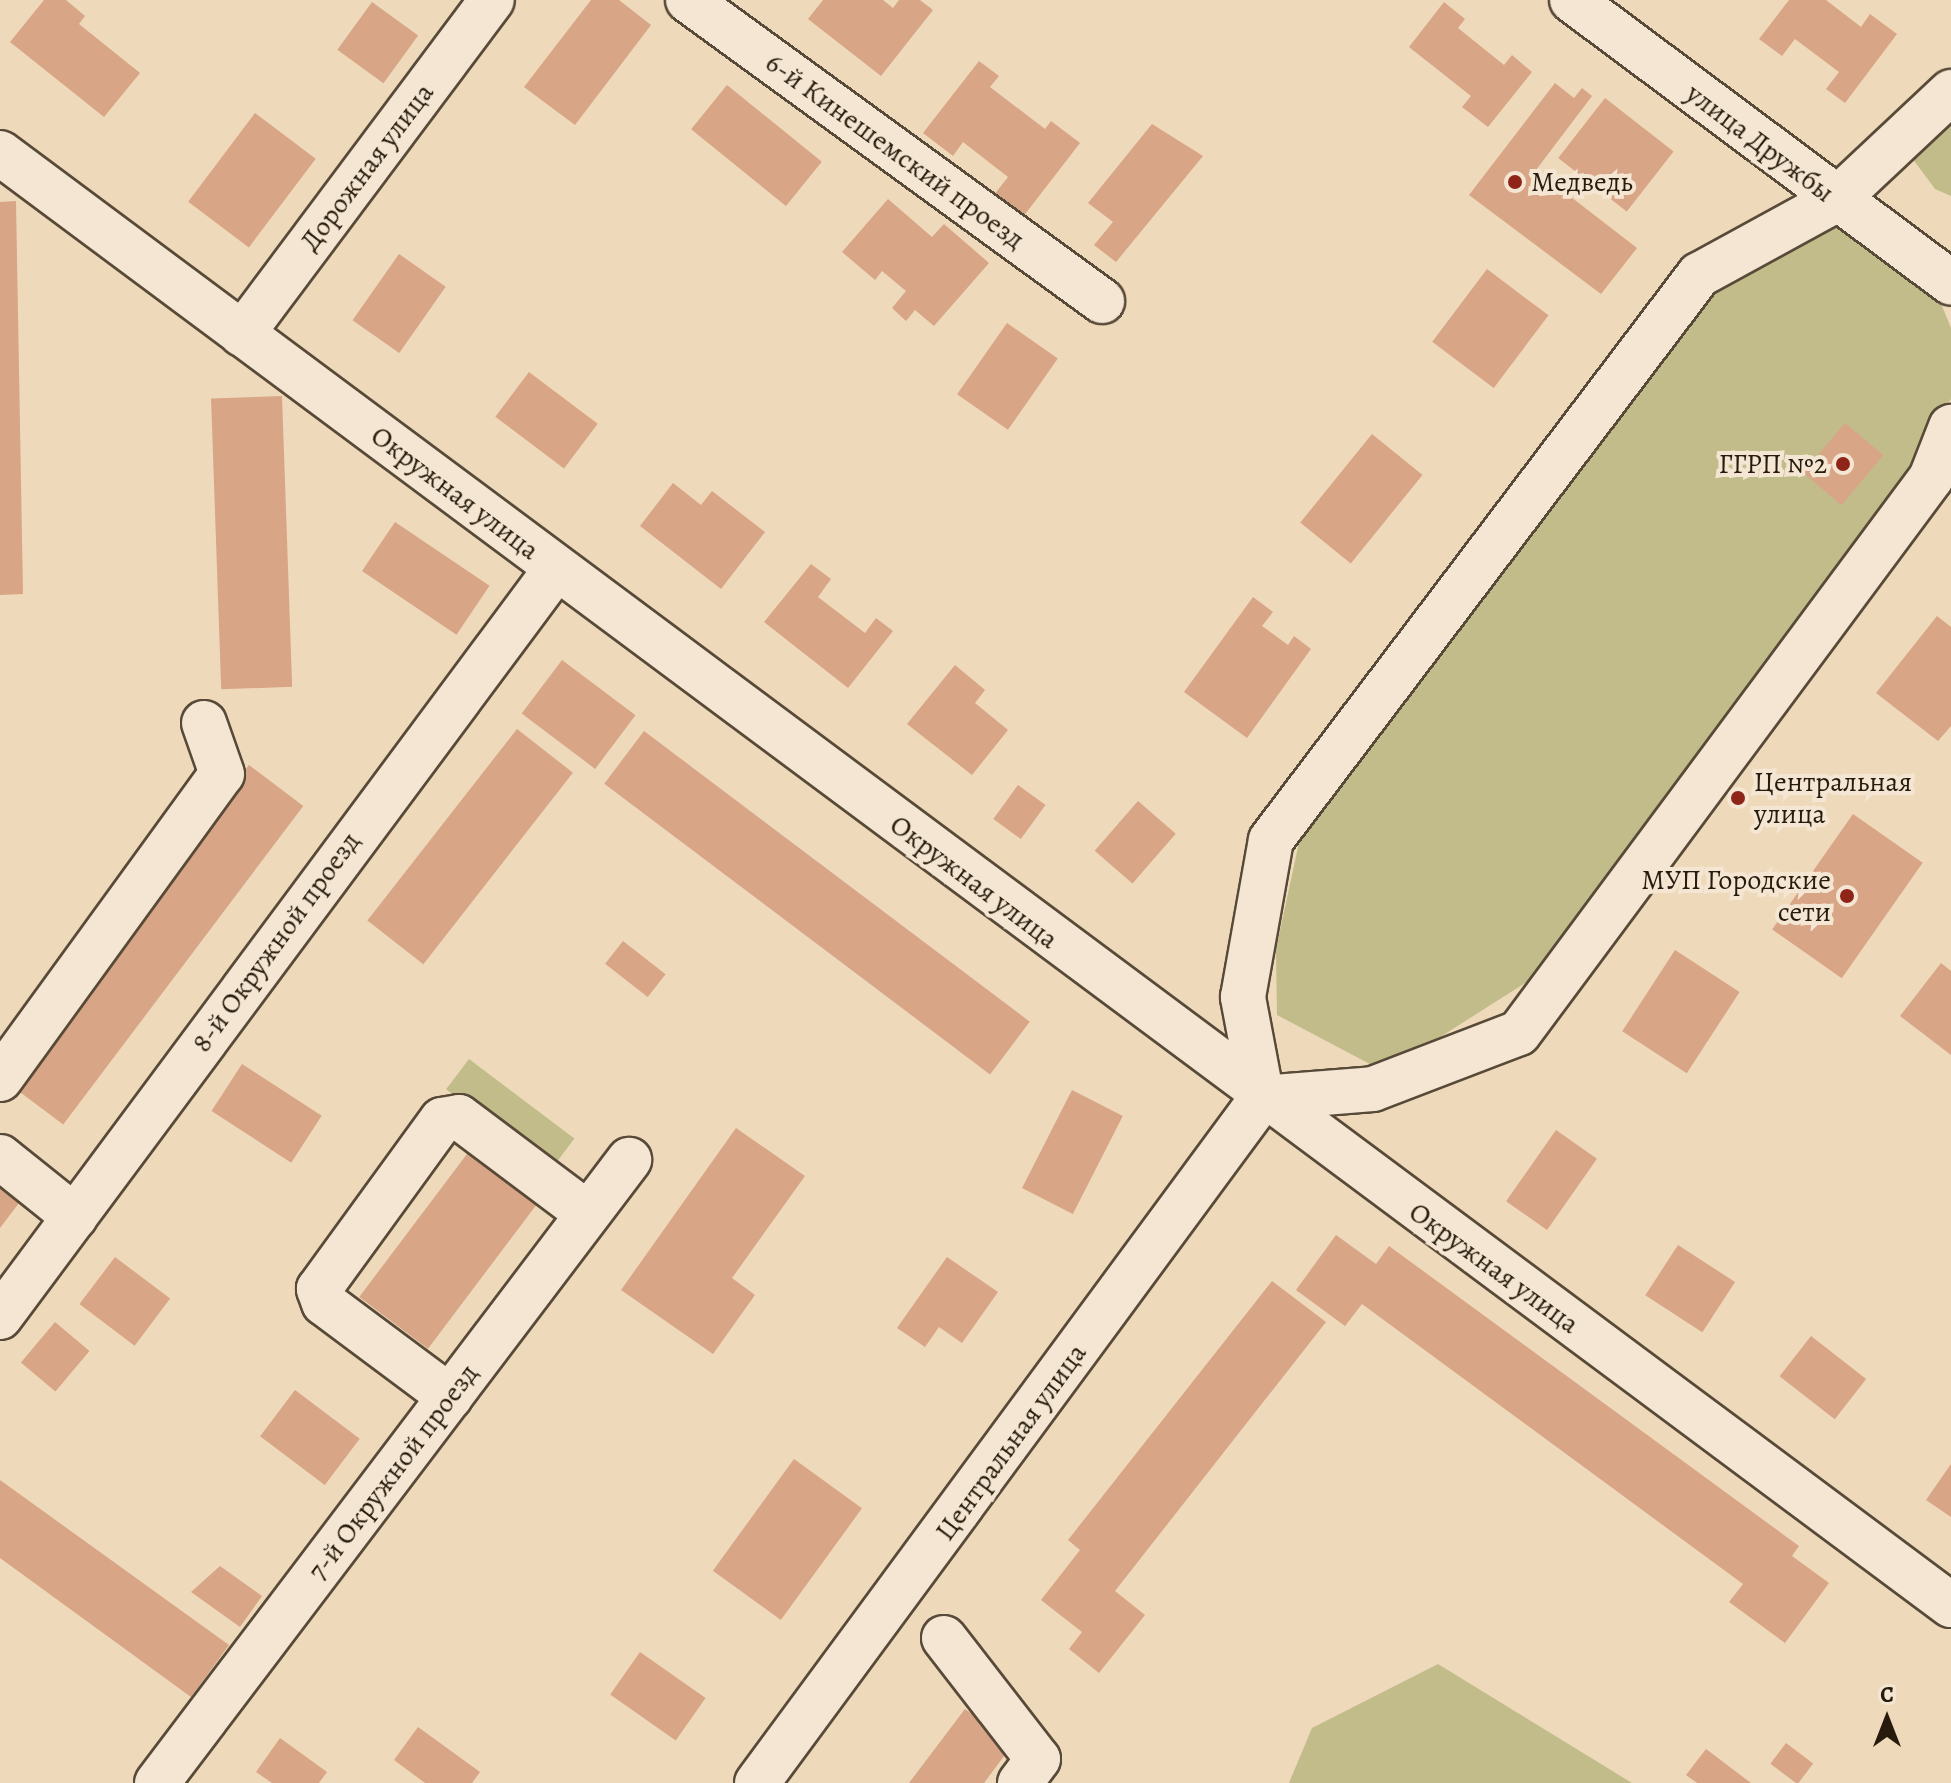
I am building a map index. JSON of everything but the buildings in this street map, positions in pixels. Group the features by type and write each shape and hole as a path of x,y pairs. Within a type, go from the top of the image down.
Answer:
{"street":[{"name":"Дорожная улица","path":"242,334 492,0"},
{"name":"6-й Кинешемский проезд","path":"688,0 1102,301"},
{"name":"улица Дружбы","path":"1572,0 1951,283"},
{"path":"1951,92 1836,200 1699,275 1271,840 1243,997 1262,1098 1373,1089 1519,1033 1931,478 1951,427"},
{"name":"Окружная улица","path":"0,153 1262,1098 1951,1605"},
{"name":"8-й Окружной проезд","path":"0,1317 556,569"},
{"path":"0,1079 222,774 204,723"},
{"name":"Центральная улица","path":"757,1783 1262,1098"},
{"path":"450,1397 324,1303 319,1289 442,1120 459,1117 588,1214"},
{"path":"0,1157 75,1217"},
{"name":"7-й Окружной проезд","path":"157,1783 629,1160"},
{"path":"944,1638 1038,1759 1020,1783"}],"shaded area":[{"path":"1951,94 1951,196 1935,189 1901,143"},
{"path":"1834,218 1933,284 1951,328 1951,399 1884,506 1533,978 1385,1072 1277,1015 1276,949 1303,824 1714,283"},
{"path":"469,1059 574,1138 552,1169 446,1089"},
{"path":"1438,1664 1632,1783 1289,1783 1312,1728"}],"place":[{"name":"Медведь","path":"1515,182"},
{"name":"ГГРП №2","path":"1843,464"},
{"name":"Центральная улица","path":"1738,798"},
{"name":"МУП Городские сети","path":"1847,896"}]}
